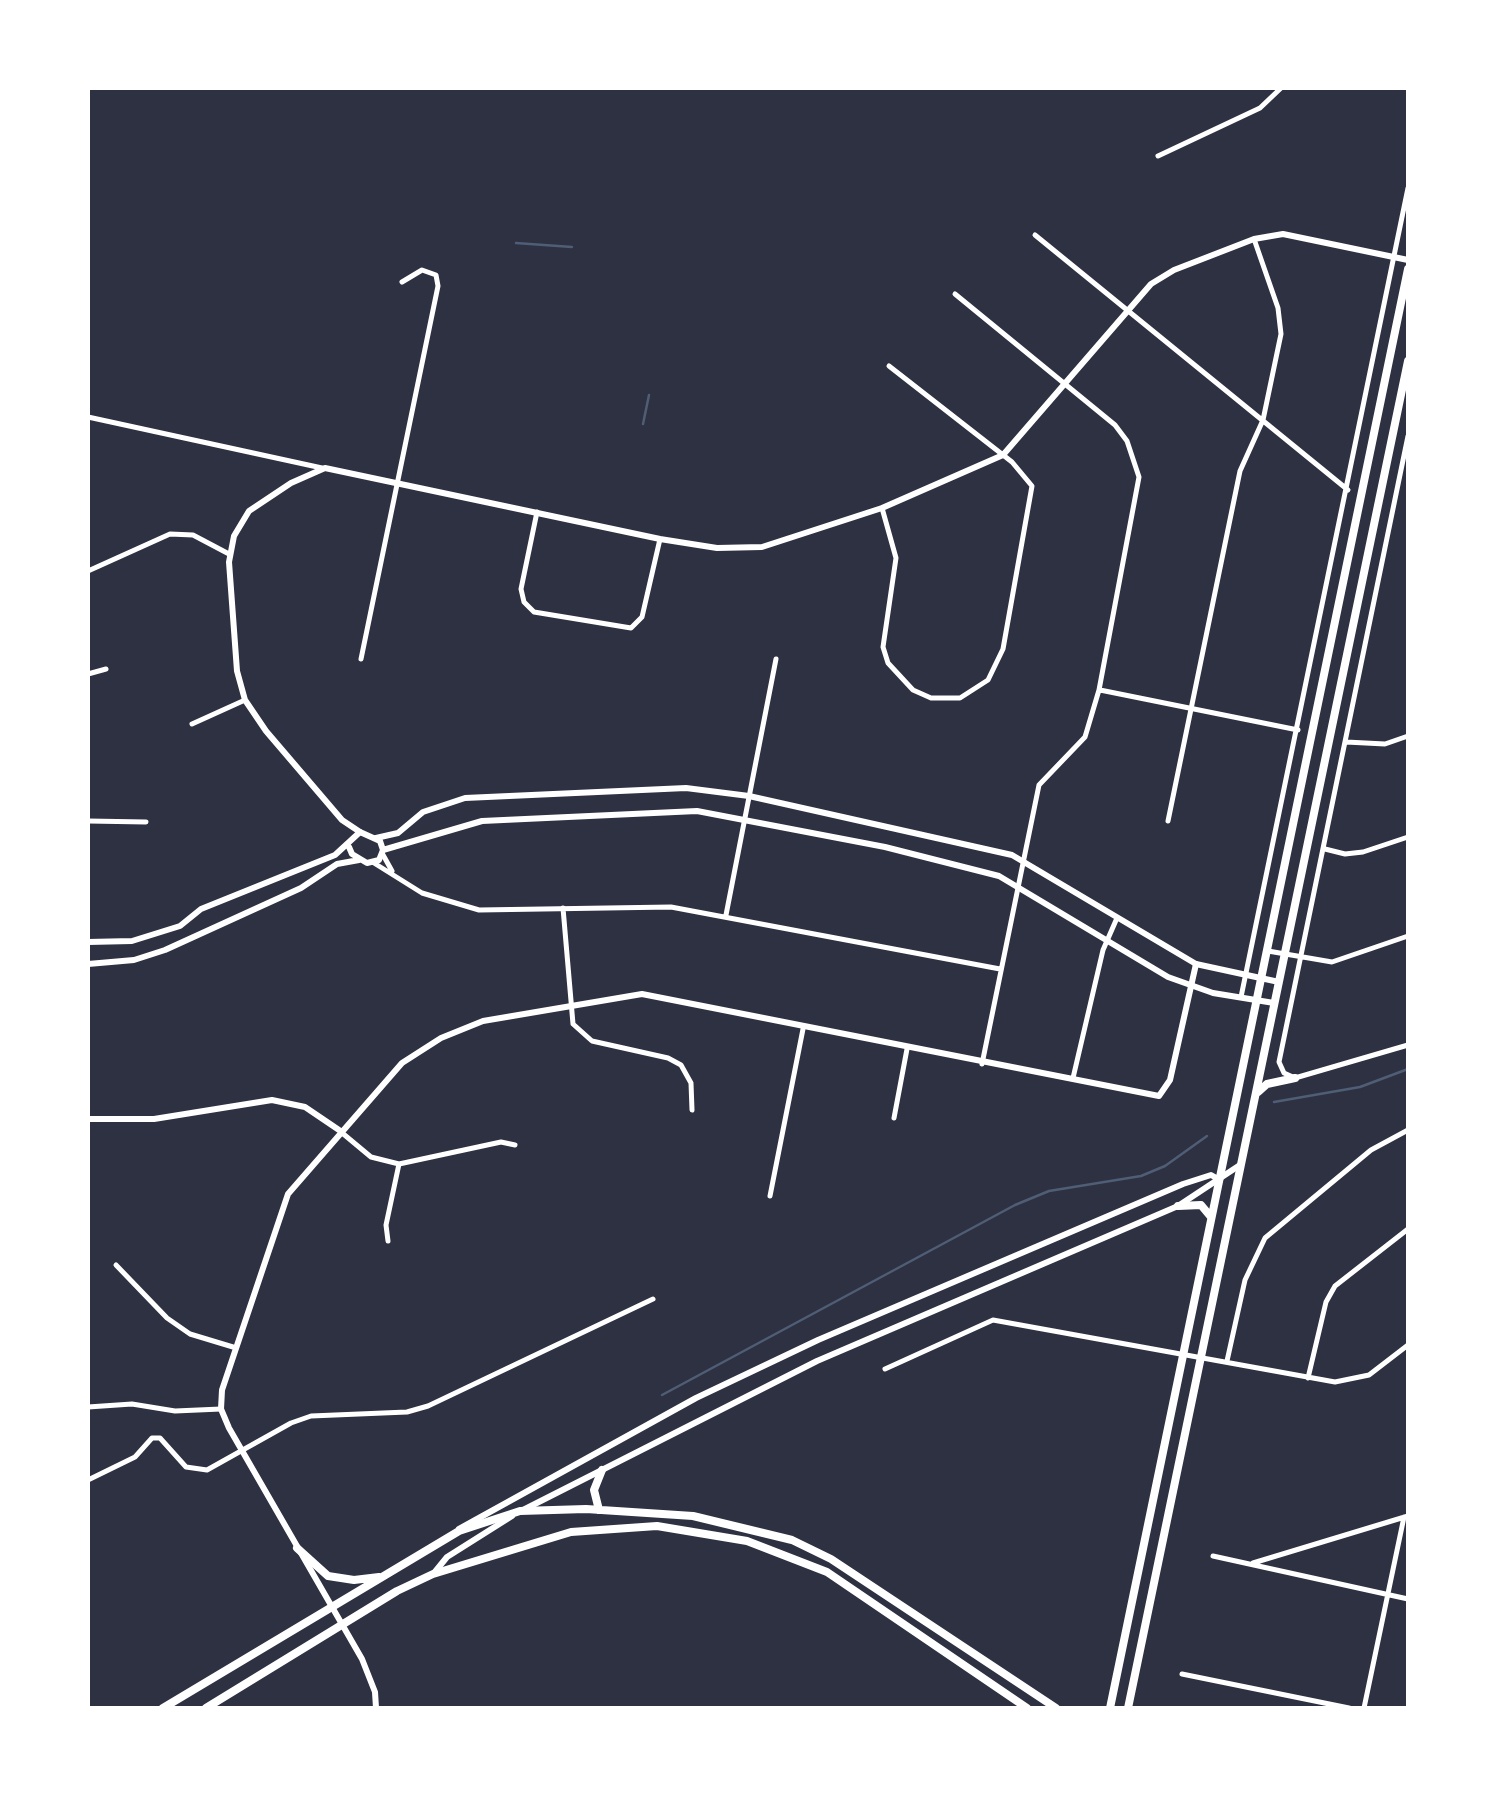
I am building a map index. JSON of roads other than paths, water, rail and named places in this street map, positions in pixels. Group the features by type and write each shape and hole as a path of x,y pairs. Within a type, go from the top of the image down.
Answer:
{"main road":[{"path":"1279,982 1196,964 1024,860 981,844 749,796 686,788 465,798 423,812 398,833 376,838 360,832 342,820 245,700 236,671 229,554 234,536 261,500 325,468 660,538 718,548 762,547 882,508 1003,455 1151,284 1174,270 1254,239 1283,234 1408,260"},
{"path":"1110,1708 1408,269"},
{"path":"1128,1708 1408,360"},
{"path":"88,964 134,960 165,950 302,888 337,864 360,860 374,863 383,852 482,821 686,810 968,865 1019,884 1156,971 1190,986 1274,1004"},
{"path":"342,820 349,844 360,860"},
{"path":"88,942 149,938 180,926 201,908 335,855 360,832"},
{"path":"376,838 383,852"},
{"path":"376,1708 368,1673 221,1410 233,1348 294,1182 402,1064 442,1038 498,1017 642,994 1149,1097 1164,1092 1196,964"},
{"path":"1255,1096 1268,1084 1295,1078"},
{"path":"88,1120 154,1118 272,1100 305,1107 339,1130"},
{"path":"433,1574 446,1557 520,1511 817,1360 1178,1206 1241,1164"},
{"path":"163,1708 441,1540 696,1398 818,1340 1183,1184 1211,1174 1221,1180"},
{"path":"1178,1206 1205,1206 1213,1223"},
{"path":"599,1510 594,1490 602,1470"},
{"path":"441,1540 520,1511 599,1510 709,1518 792,1540 831,1559 1056,1708"},
{"path":"206,1708 342,1624 433,1574 571,1532 657,1526 721,1534 827,1572 1027,1708"},
{"path":"297,1548 328,1576 354,1580 383,1576"},
{"path":"1144,1558 1150,1564 1152,1589"}],"street":[{"path":"1158,156 1260,108 1281,88"},
{"path":"1240,998 1408,188"},
{"path":"1035,235 1348,490"},
{"path":"1168,821 1240,471 1263,420 1281,334 1278,308 1254,239"},
{"path":"361,659 438,286 436,275 422,270 402,282"},
{"path":"955,294 1114,425 1127,441 1138,477 1099,690 1084,737 1039,785 982,1064"},
{"path":"882,508 896,558 883,647 888,663 913,690 950,700 988,680 1004,648 1033,493 1003,455 889,366"},
{"path":"88,417 325,468"},
{"path":"1408,436 1278,1058 1284,1073 1295,1078 1408,1045"},
{"path":"537,512 521,589 524,602 534,612 625,630 642,618 660,538"},
{"path":"88,571 170,534 193,535 229,554"},
{"path":"726,916 776,659"},
{"path":"88,674 106,669"},
{"path":"1099,690 1298,730"},
{"path":"192,724 245,700"},
{"path":"1346,742 1384,744 1408,736"},
{"path":"88,821 146,822"},
{"path":"1324,849 1345,854 1363,852 1408,837"},
{"path":"383,852 394,874"},
{"path":"374,863 422,893 467,908 670,907 1000,970"},
{"path":"563,908 568,1006 573,1024 582,1036 680,1065 692,1082 692,1110"},
{"path":"1072,1081 1106,940 1117,918"},
{"path":"1268,951 1337,961 1408,936"},
{"path":"770,1196 804,1029"},
{"path":"894,1118 907,1049"},
{"path":"339,1130 371,1156 399,1164 501,1142 515,1145"},
{"path":"1227,1362 1244,1280 1265,1238 1360,1159 1408,1130"},
{"path":"388,1241 386,1225 399,1164"},
{"path":"1308,1378 1326,1302 1335,1286 1408,1230"},
{"path":"116,1265 166,1318 190,1334 233,1348"},
{"path":"88,1480 135,1457 152,1438 160,1438 182,1464 196,1470 217,1467 240,1450 312,1416 407,1412 428,1406 653,1299"},
{"path":"885,1369 992,1320 1336,1382 1362,1378 1408,1345"},
{"path":"88,1406 132,1404 174,1411 221,1410"},
{"path":"1253,1563 1406,1516 1364,1708"},
{"path":"1213,1556 1408,1599"},
{"path":"1182,1674 1349,1708"}],"waterway":[{"path":"516,243 572,247"},
{"path":"643,424 649,395"},
{"path":"1274,1102 1360,1087 1408,1069"},
{"path":"662,1395 1015,1205 1049,1191 1141,1176 1165,1166 1207,1136"}]}
